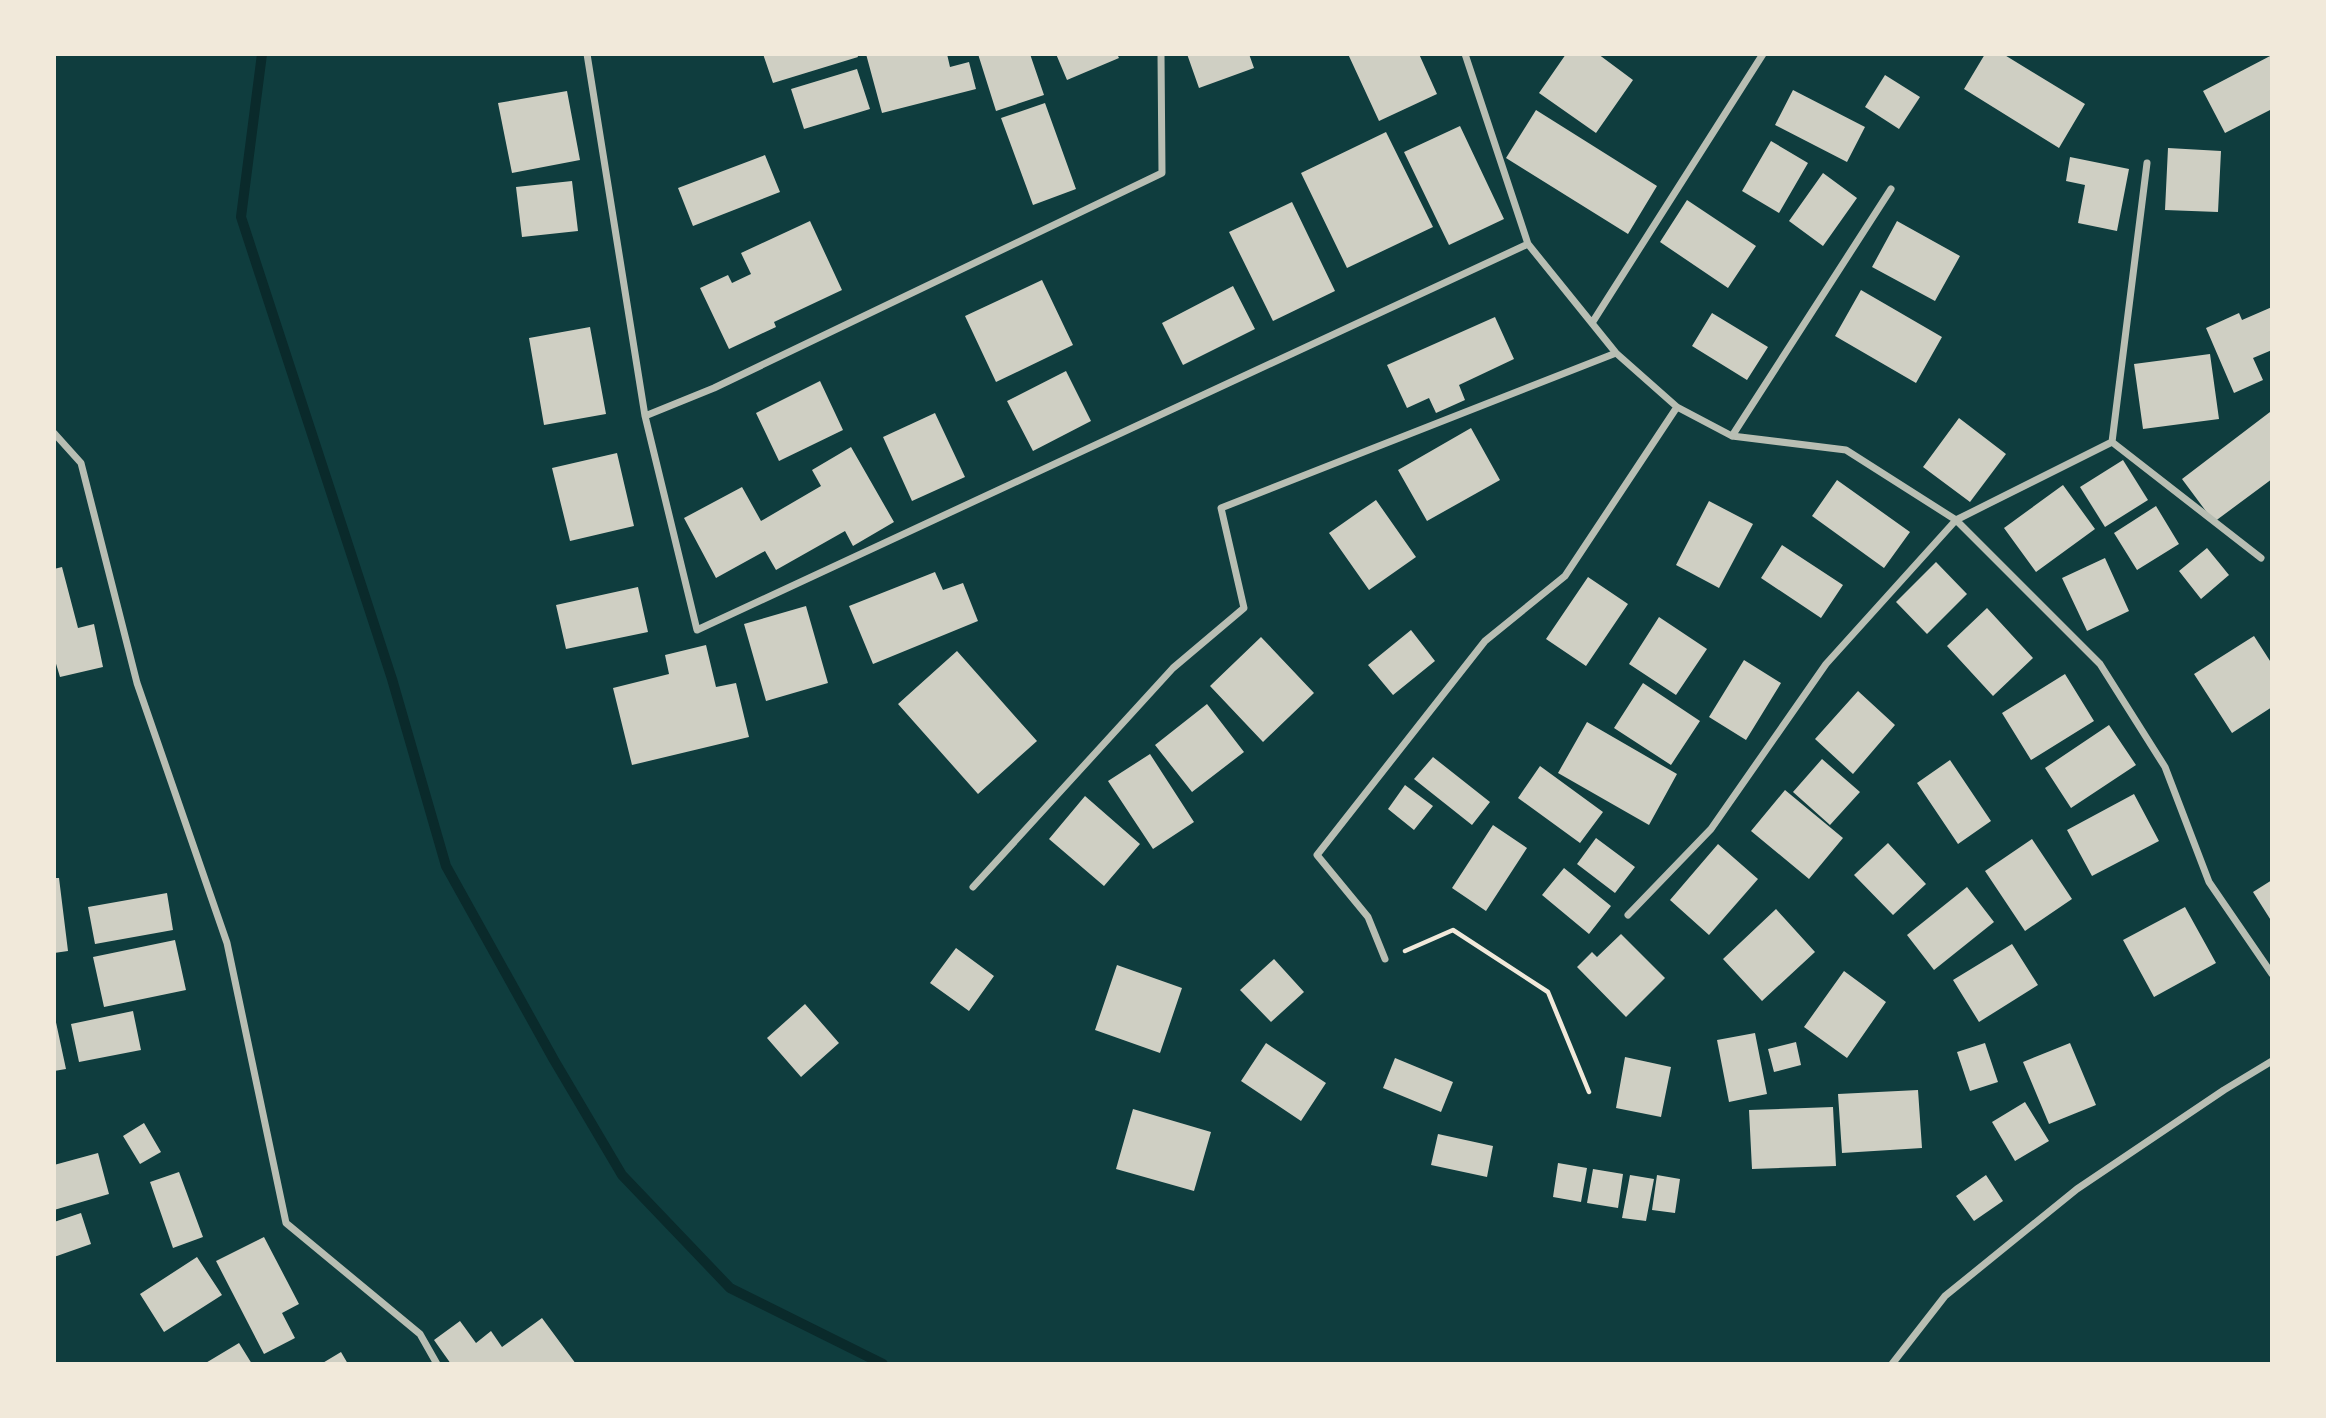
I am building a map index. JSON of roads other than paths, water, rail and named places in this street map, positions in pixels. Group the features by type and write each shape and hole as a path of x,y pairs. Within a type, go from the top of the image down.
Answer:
{"street":[{"path":"587,54 645,416 697,630 1528,244"},
{"path":"645,416 714,388 1162,173 1161,54"},
{"path":"1465,54 1528,244 1616,353 1677,407 1732,436 1846,450 1956,520 2099,664 2165,767 2209,882 2272,974"},
{"path":"1592,323 1763,54"},
{"path":"2112,442 2147,163"},
{"path":"1732,436 1891,189"},
{"path":"973,887 1172,668 1244,608 1221,508 1616,353"},
{"path":"1385,959 1368,916 1317,855 1485,641 1565,576 1677,407"},
{"path":"54,433 81,463 137,683 227,943 286,1223 419,1334 437,1364"},
{"path":"1628,915 1711,829 1826,664 1956,520 2112,442"},
{"path":"2112,442 2261,558"},
{"path":"1892,1364 1945,1296 2077,1189 2272,1061"}],"waterway":[{"path":"262,54 241,217 392,679 446,866 554,1060 622,1175 730,1288 883,1364"}]}
